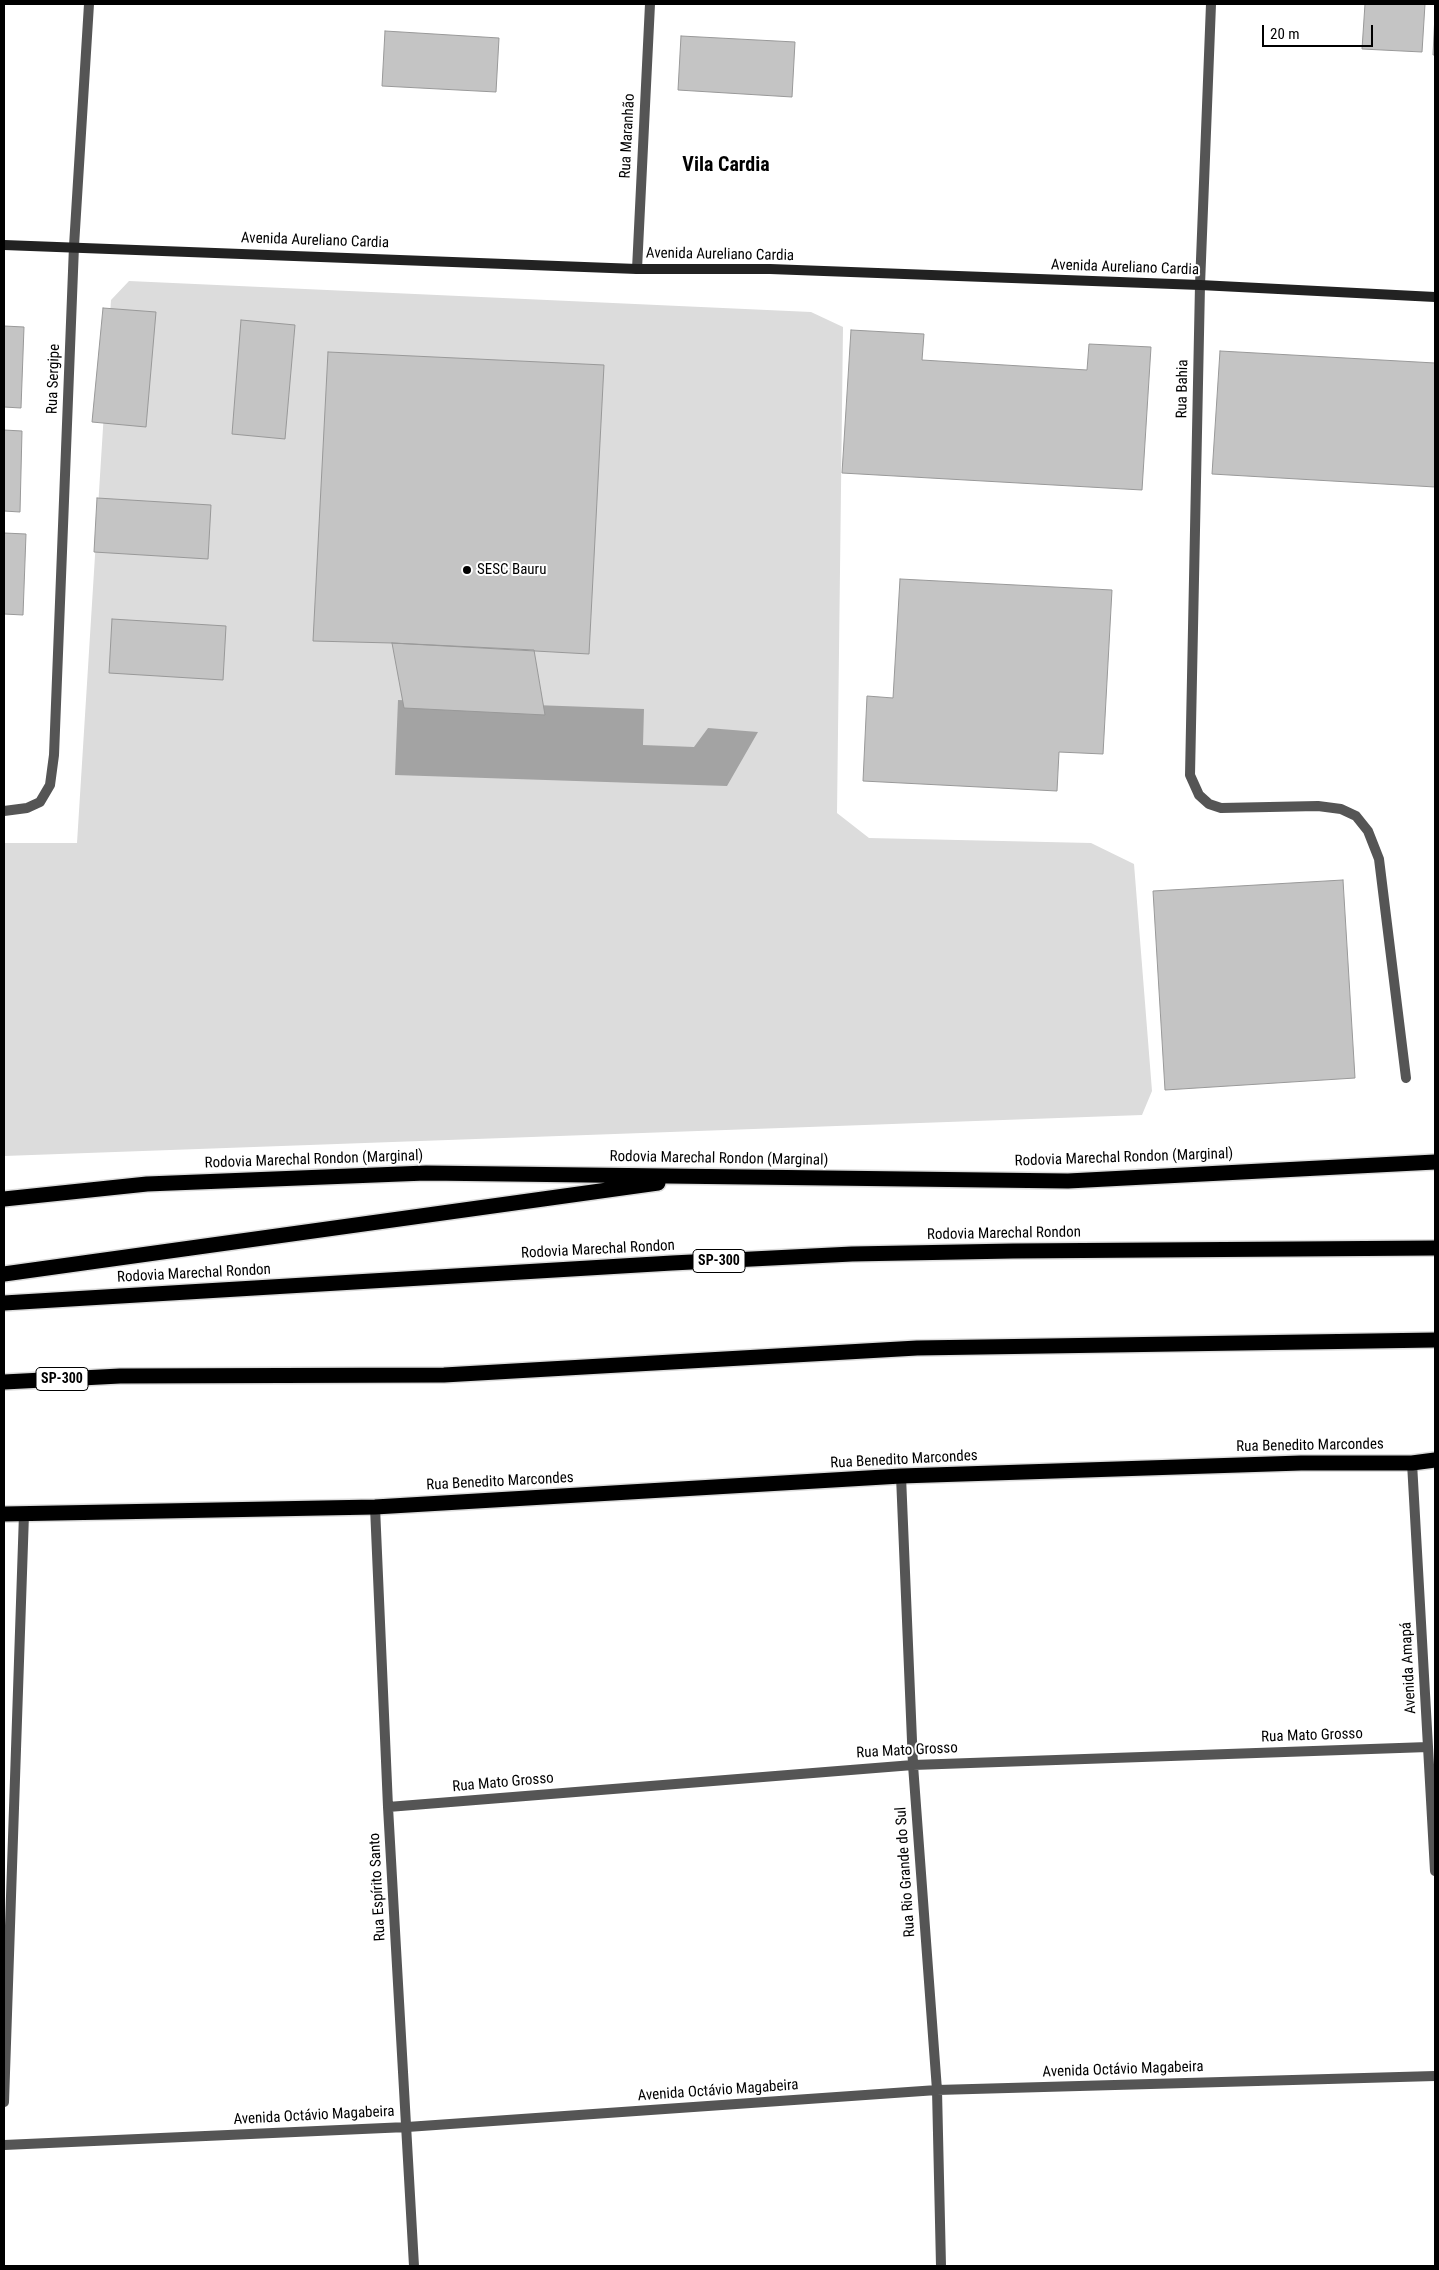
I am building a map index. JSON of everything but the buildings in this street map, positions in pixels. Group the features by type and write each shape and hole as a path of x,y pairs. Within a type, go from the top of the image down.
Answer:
{"highway":[{"name":"Rodovia Marechal Rondon (Marginal)","path":"4,1199 148,1184 426,1173 1068,1181 1435,1162"},
{"path":"4,1274 709,1176"},
{"name":"Rodovia Marechal Rondon","path":"4,1303 852,1254 1013,1250 1435,1248"},
{"name":"SP-300","path":"4,1382 120,1376 444,1375 917,1348 1435,1340"},
{"name":"Rua Benedito Marcondes","path":"4,1514 375,1507 901,1476 1300,1462 1412,1463 1435,1460"}],"street":[{"name":"Rua Sergipe","path":"4,811 27,808 40,802 50,785 54,755 74,246 88,4"},
{"name":"Rua Maranhão","path":"637,269 650,4"},
{"name":"Rua Bahia","path":"1211,4 1200,285 1190,775 1199,795 1209,804 1221,808 1318,806 1341,809 1356,816 1368,831 1378,859 1406,1078"},
{"name":"Avenida Aureliano Cardia","path":"4,244 637,269 770,269 1200,285 1435,297"},
{"name":"Avenida Amapá","path":"1412,1463 1435,1871"},
{"name":"Rua Rio Grande do Sul","path":"901,1476 913,1765 936,2090 941,2266"},
{"name":"Rua Espírito Santo","path":"375,1507 388,1807 408,2127 414,2266"},
{"path":"4,2102 24,1514"},
{"name":"Rua Mato Grosso","path":"388,1807 913,1765 1428,1747"},
{"name":"Avenida Octávio Magabeira","path":"4,2145 408,2127 936,2090 1435,2076"}],"shaded area":[{"name":"SESC Bauru","path":"129,281 811,312 843,327 837,813 869,838 1091,843 1134,864 1152,1091 1142,1115 4,1156 4,843 77,843 111,300"},
{"path":"398,700 644,709 643,745 694,747 708,728 758,732 727,786 395,775"}],"place":[{"name":"SESC Bauru","path":"467,570"}],"district":[{"name":"Vila Cardia","path":"726,166"}]}
